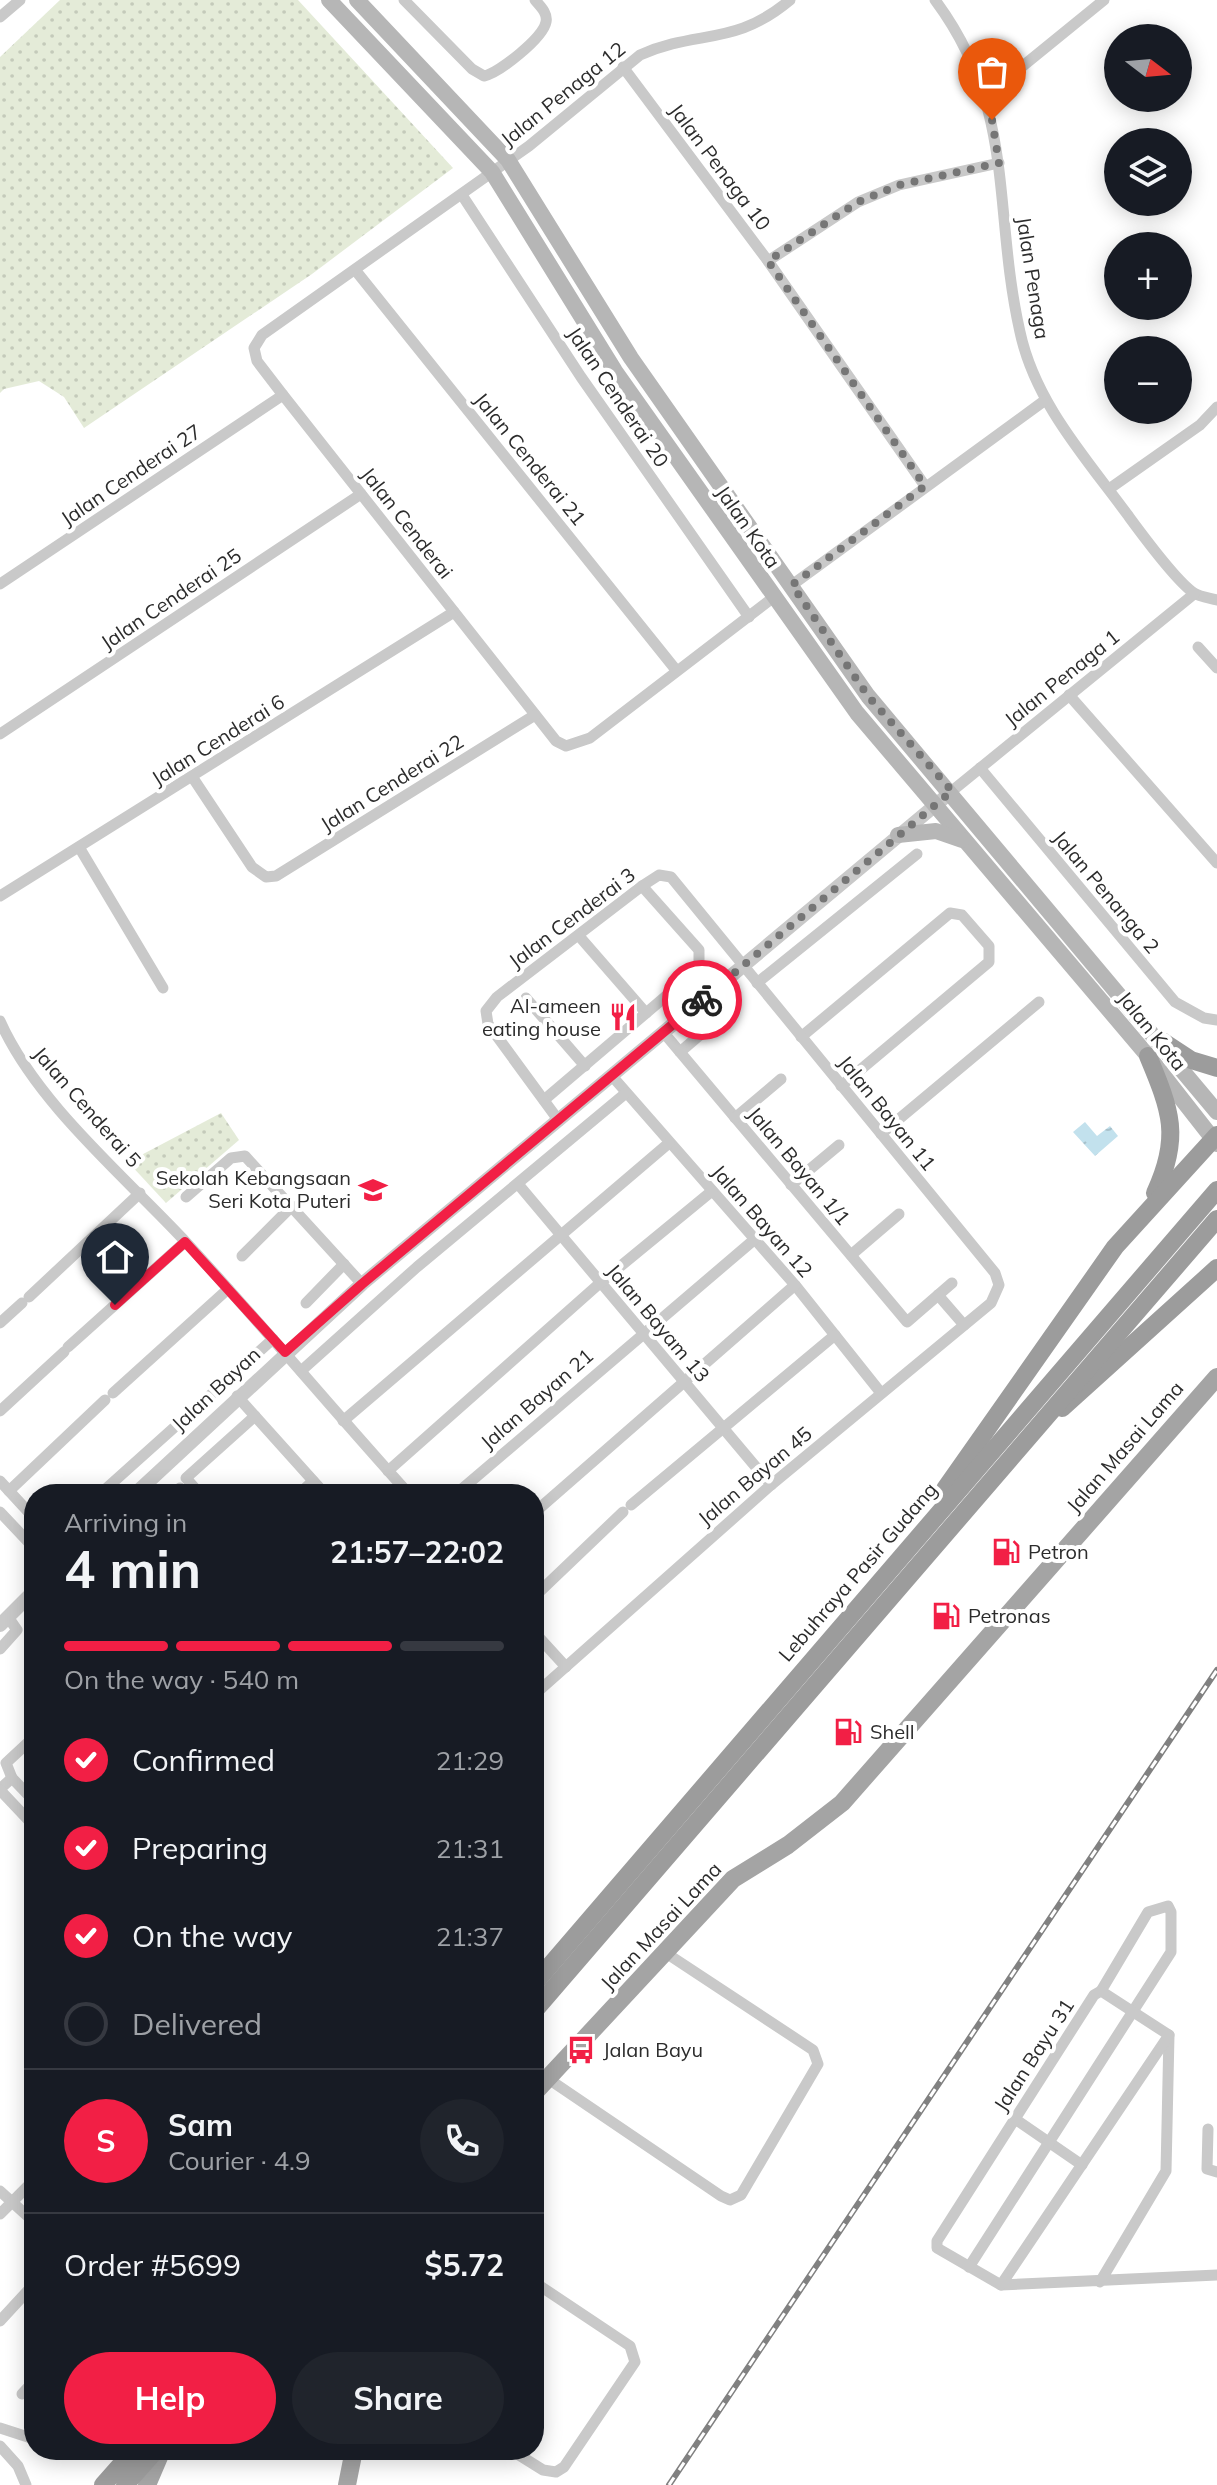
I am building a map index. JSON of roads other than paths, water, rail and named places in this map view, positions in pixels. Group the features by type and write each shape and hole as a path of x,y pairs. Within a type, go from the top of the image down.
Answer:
{"highway":[{"path":"1159,1039 1191,1060 1217,1068"},
{"path":"1148,1056 1165,1097 1172,1135 1171,1153 1149,1207"},
{"path":"912,1542 938,1499 1107,1259 1149,1207 1216,1140"},
{"name":"Lebuhraya Pasir Gudang","path":"544,1972 1217,1190"},
{"name":"Lebuhraya Pasir Gudang","path":"544,1999 1217,1219"},
{"path":"1038,1427 1088,1388 1214,1273"},
{"path":"103,2485 125,2460"},
{"path":"125,2485 149,2460"}],"main road":[{"name":"Jalan Kota","path":"329,0 492,172 615,371 857,713 1216,1140"},
{"name":"Jalan Kota","path":"364,2 508,160 631,358 868,696 952,791 1217,1112"},
{"path":"898,835 936,831 967,842"},
{"name":"Jalan Masai Lama","path":"544,2081 733,1879 788,1845 842,1803 1217,1377"},
{"path":"147,2485 156,2460"},
{"path":"347,2485 352,2460"}],"street":[{"path":"0,17 20,0"},
{"path":"404,0 472,69 484,76 496,74 540,34 546,23 545,13 535,0"},
{"name":"Jalan Penaga 12","path":"492,172 623,67 656,48 740,32 766,20 790,0"},
{"name":"Jalan Penaga","path":"935,0 959,32 981,79 999,163 1020,333 1044,401 1109,489 1194,594"},
{"path":"981,79 1018,70 1104,0"},
{"name":"Jalan Penaga 10","path":"623,67 768,261 925,486"},
{"path":"768,261 858,202 899,185 999,163"},
{"name":"Jalan Cenderai","path":"492,172 256,341 257,361 535,715 556,741 566,746 578,745 774,597"},
{"name":"Jalan Cenderai 20","path":"462,195 581,377 749,617"},
{"name":"Jalan Cenderai 21","path":"356,271 676,670"},
{"name":"Jalan Cenderai 27","path":"0,584 283,395"},
{"path":"792,585 1044,401"},
{"path":"1109,489 1200,425 1217,407"},
{"name":"Jalan Cenderai 25","path":"0,734 361,494"},
{"path":"1194,594 1217,600"},
{"name":"Jalan Penaga 1","path":"952,791 1194,594"},
{"name":"Jalan Cenderai 6","path":"0,896 454,612"},
{"path":"1198,647 1217,668"},
{"path":"1069,695 1217,863"},
{"name":"Jalan Cenderai 22","path":"193,778 252,867 266,877 284,872 535,715"},
{"name":"Jalan Penanga 2","path":"980,768 1175,1002 1204,1018 1217,1020"},
{"name":"Jalan Bayan","path":"145,1484 237,1396 362,1284 952,791"},
{"path":"79,847 163,988"},
{"path":"757,983 917,854"},
{"name":"Jalan Cenderai 3","path":"544,1100 488,1024 486,1011 497,997 642,886 659,875 671,877 743,966"},
{"path":"559,1121 544,1100 701,963 699,950 642,886"},
{"path":"801,1037 950,913 962,915 989,946 989,962 841,1086"},
{"path":"579,936 646,1013"},
{"name":"Jalan Bayan 11","path":"743,966 995,1273 999,1285"},
{"path":"526,998 585,1066"},
{"path":"881,1134 1039,1002"},
{"path":"680,1052 729,1010"},
{"name":"Jalan Cenderai 5","path":"0,1021 12,1047 63,1111 285,1352 400,1484"},
{"name":"Jalan Bayan 1/1","path":"664,1033 907,1322 938,1295"},
{"name":"Jalan Bayan 12","path":"612,1076 795,1285 881,1393"},
{"path":"735,1118 781,1079"},
{"path":"301,1371 417,1267 626,1093"},
{"path":"343,1421 669,1143"},
{"path":"791,1185 839,1145"},
{"path":"186,1197 231,1158 240,1154 249,1159 362,1284"},
{"name":"Jalan Bayam 13","path":"518,1184 771,1485"},
{"path":"388,1471 600,1283 712,1191"},
{"path":"0,1323 140,1193"},
{"path":"242,1256 292,1206"},
{"path":"851,1255 899,1214"},
{"name":"Jalan Bayan 21","path":"467,1484 642,1332 755,1239"},
{"path":"0,1411 185,1242"},
{"path":"306,1303 344,1264"},
{"path":"952,1283 938,1295 964,1325"},
{"path":"544,1504 795,1285"},
{"name":"Jalan Bayan 45","path":"544,1686 771,1485 991,1303 999,1285"},
{"path":"9,1491 228,1289"},
{"path":"544,1587 627,1508 835,1335"},
{"path":"111,1484 273,1339"},
{"path":"237,1396 316,1484"},
{"path":"191,1484 186,1478 255,1416"},
{"path":"0,1481 24,1507"},
{"path":"310,1484 313,1481"},
{"path":"0,1512 24,1537"},
{"path":"0,1649 17,1630 4,1621 24,1601"},
{"path":"544,1643 566,1667"},
{"path":"24,1746 6,1763 12,1778 24,1791"},
{"path":"12,1778 0,1790 24,1815"},
{"path":"969,2267 1171,1952 1171,1912 1168,1906 1148,1912 1101,1991"},
{"path":"547,2078 721,2196 730,2200 741,2195 818,2064 818,2056 666,1953"},
{"name":"Jalan Bayu 31","path":"1001,2285 940,2251 936,2244 1094,1995 1101,1991 1169,2035"},
{"path":"1001,2285 1169,2035"},
{"path":"1100,2282 1166,2171 1169,2035"},
{"path":"1015,2119 1082,2165"},
{"path":"1208,2129 1207,2169 1217,2172"},
{"path":"0,2214 24,2189"},
{"path":"0,2191 24,2213"},
{"path":"1001,2285 1217,2275"},
{"path":"527,2460 543,2470 556,2472 564,2467 635,2362 630,2346 544,2289"},
{"path":"0,2321 24,2295"},
{"path":"0,2428 24,2436"},
{"path":"0,2446 18,2466 26,2485"}],"water":[{"path":"1085,1122 1097,1136 1110,1126 1118,1136 1095,1156 1073,1132"}],"railway":[{"path":"669,2485 1217,1670"}],"place":[{"name":"Al-ameen eating house","path":"623,1017"},
{"name":"Sekolah Kebangsaan Seri Kota Puteri","path":"373,1190"},
{"name":"Petron","path":"1006,1552"},
{"name":"Petronas","path":"946,1616"},
{"name":"Shell","path":"848,1732"},
{"name":"Jalan Bayu","path":"581,2050"}]}
